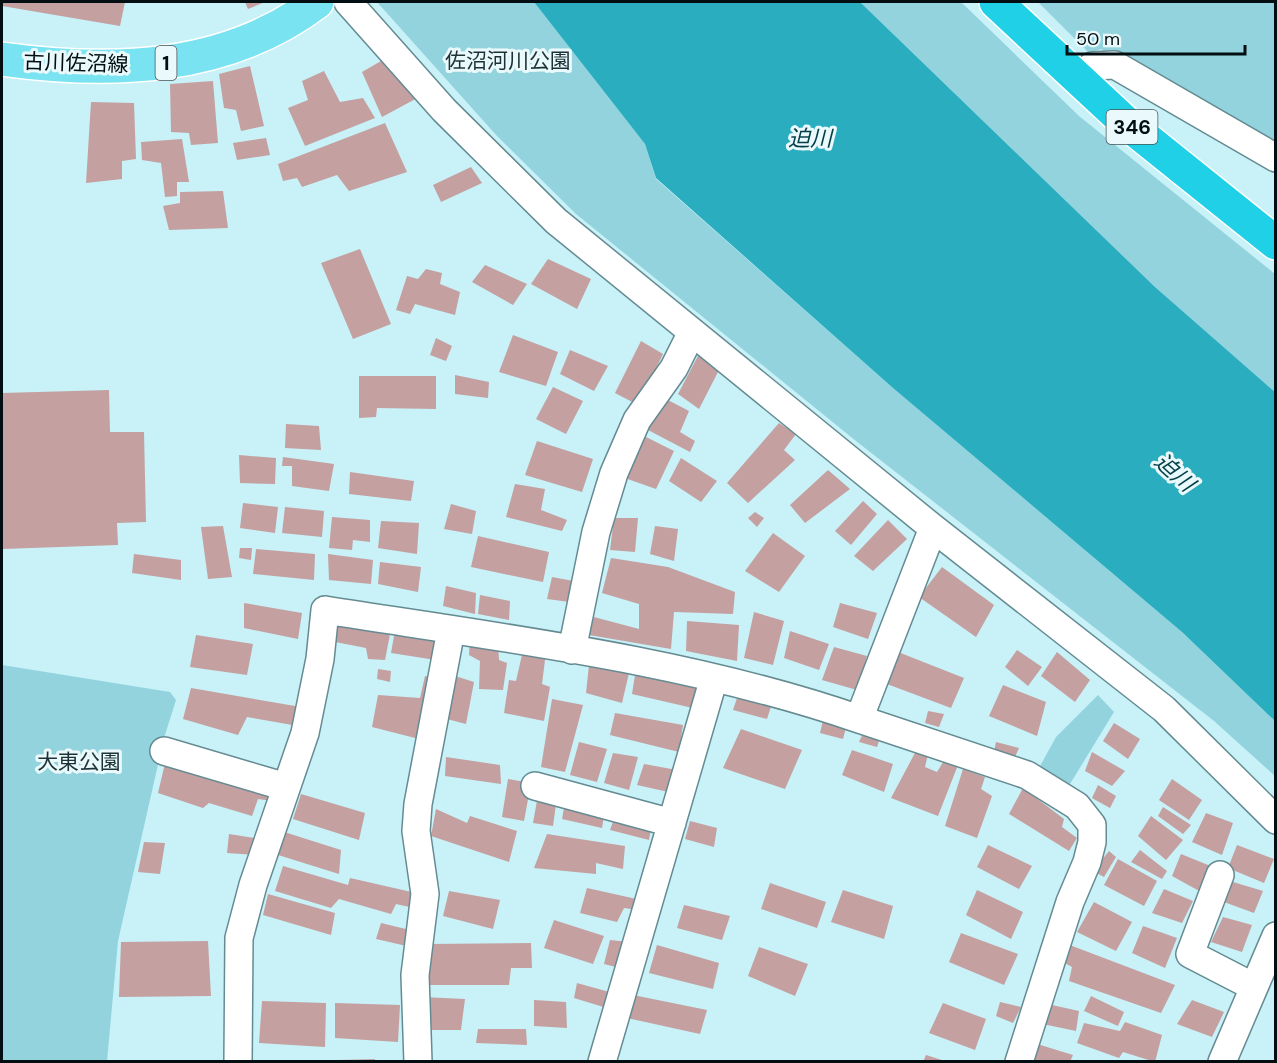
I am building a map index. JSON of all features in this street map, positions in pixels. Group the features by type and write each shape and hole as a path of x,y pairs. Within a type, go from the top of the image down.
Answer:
{"highway":[{"name":"346","path":"996,2 1076,79 1275,243"}],"main road":[{"name":"古川佐沼線","path":"2,59 86,68 165,64 247,42 279,26 317,2"}],"street":[{"path":"348,2 444,110 556,221 933,528 1164,709 1275,820"},
{"path":"1076,79 1092,66 1115,65 1275,158"},
{"path":"572,650 596,531 614,473 637,420 674,368 692,332"},
{"path":"859,719 933,528"},
{"path":"238,1062 239,938 304,733 314,694 325,610 572,650 714,678 825,707 1027,775 1077,806 1092,825 1092,842 1087,862 1070,902 1019,1062"},
{"path":"418,1062 415,975 425,894 416,831 417,813 451,630"},
{"path":"602,1062 714,678"},
{"path":"164,752 286,788"},
{"path":"535,786 672,823"},
{"path":"1220,876 1190,954 1254,987"},
{"path":"1222,1062 1275,936"}],"green space":[{"name":"佐沼河川公園","path":"377,2 534,2 645,144 656,179 893,388 1182,632 1275,721 1275,776 1214,721 856,441 576,214 497,136"},
{"path":"860,2 961,2 1079,116 1275,274 1275,392 1155,287"},
{"path":"1038,2 1275,2 1275,139 1246,151 1101,49 1089,53"},
{"name":"大東公園","path":"2,665 170,692 176,700 164,738 118,941 107,1061 2,1061"},
{"path":"1098,695 1114,712 1062,797 1033,779 1056,737"}],"water":[{"name":"迫川","path":"534,2 860,2 1155,287 1275,392 1275,721 1182,632 893,388 656,178 645,144"}],"building":[{"path":"2,2 125,2 120,26 2,6"},
{"path":"245,2 265,2 248,9"},
{"path":"388,57 421,96 382,117 362,72"},
{"path":"250,66 264,126 241,131 236,110 224,108 219,74"},
{"path":"324,71 340,102 363,98 375,118 305,146 288,108 308,100 302,81"},
{"path":"213,81 218,143 191,145 189,133 171,132 170,84"},
{"path":"91,102 134,103 136,159 122,161 122,179 86,183"},
{"path":"385,123 407,172 349,191 337,175 302,187 297,178 283,181 278,164"},
{"path":"266,138 270,155 237,160 233,143"},
{"path":"182,139 189,182 177,182 177,196 165,197 161,163 142,160 141,142"},
{"path":"471,167 482,183 441,202 433,185"},
{"path":"223,191 228,228 169,230 163,206 180,203 180,192"},
{"path":"360,249 391,324 353,339 321,263"},
{"path":"548,259 591,279 577,309 531,284"},
{"path":"485,265 527,284 513,305 472,282"},
{"path":"426,269 442,273 440,284 460,292 455,315 415,304 410,314 396,310 407,276 418,279"},
{"path":"513,335 558,352 546,386 499,372"},
{"path":"436,338 452,346 446,361 430,355"},
{"path":"641,341 663,354 638,405 615,393"},
{"path":"570,350 608,366 594,391 560,374"},
{"path":"699,354 719,370 699,409 678,394"},
{"path":"455,375 489,382 488,398 455,394"},
{"path":"359,376 436,376 436,409 377,408 376,417 359,418"},
{"path":"553,387 583,401 566,434 536,419"},
{"path":"109,390 110,432 144,432 146,522 117,523 118,545 2,549 2,393"},
{"path":"666,399 689,411 680,432 695,441 690,452 648,430"},
{"path":"779,423 796,434 784,450 795,460 748,503 727,483"},
{"path":"286,424 319,426 321,450 285,448"},
{"path":"642,435 674,451 656,489 622,477"},
{"path":"537,441 593,459 582,492 525,475"},
{"path":"239,455 276,458 275,484 240,483"},
{"path":"283,457 334,464 329,491 292,486 292,466 282,466"},
{"path":"681,458 717,481 701,502 669,481"},
{"path":"828,470 850,489 805,523 790,505"},
{"path":"350,472 414,481 411,501 349,494"},
{"path":"515,484 545,489 541,510 567,520 562,531 506,517"},
{"path":"863,501 877,514 851,545 835,531"},
{"path":"243,503 278,507 275,533 240,528"},
{"path":"451,504 476,511 472,534 444,529"},
{"path":"285,507 324,511 322,537 282,533"},
{"path":"755,512 764,518 757,527 748,518"},
{"path":"332,517 370,520 370,542 353,540 352,550 329,548"},
{"path":"614,518 638,518 635,552 610,550"},
{"path":"888,520 907,539 873,571 854,556"},
{"path":"381,521 419,523 417,554 378,548"},
{"path":"223,526 232,577 208,579 201,527"},
{"path":"655,526 678,529 674,561 650,554"},
{"path":"773,533 805,556 779,592 745,571"},
{"path":"478,536 549,552 543,582 471,567"},
{"path":"240,548 252,548 251,560 239,558"},
{"path":"256,549 315,554 314,580 253,574"},
{"path":"134,554 181,560 181,580 132,573"},
{"path":"328,554 373,560 371,584 329,580"},
{"path":"611,558 668,567 735,592 733,614 674,612 671,649 589,635 594,617 639,629 639,604 602,593"},
{"path":"380,562 421,567 418,592 378,584"},
{"path":"942,567 994,605 976,637 919,597"},
{"path":"552,577 579,582 577,603 547,599"},
{"path":"446,586 476,593 475,614 443,606"},
{"path":"480,595 510,601 509,620 478,614"},
{"path":"244,603 302,613 298,639 244,628"},
{"path":"840,603 877,613 868,639 833,627"},
{"path":"754,612 784,621 773,665 744,658"},
{"path":"332,621 392,624 385,660 368,659 366,648 330,641"},
{"path":"687,621 739,625 737,661 686,651"},
{"path":"396,625 446,633 442,661 391,653"},
{"path":"790,631 829,644 819,670 784,658"},
{"path":"196,635 253,644 247,675 190,667"},
{"path":"470,636 498,641 499,660 507,663 503,690 479,689 480,661 469,655"},
{"path":"524,646 546,652 542,684 550,687 544,721 504,713 509,680 516,681"},
{"path":"834,647 867,656 857,690 822,680"},
{"path":"1017,650 1042,667 1028,686 1005,667"},
{"path":"898,652 964,678 951,708 887,684"},
{"path":"1057,652 1090,680 1075,702 1041,676"},
{"path":"589,665 629,673 622,703 586,693"},
{"path":"378,669 391,671 390,682 377,679"},
{"path":"452,675 474,682 466,724 443,718"},
{"path":"635,675 700,689 697,709 632,694"},
{"path":"425,676 437,678 423,740 372,727 378,695 420,698"},
{"path":"1003,685 1046,702 1037,736 989,716"},
{"path":"191,688 301,707 298,726 247,717 238,735 183,719"},
{"path":"739,692 773,700 767,719 733,710"},
{"path":"552,699 583,705 565,772 541,767"},
{"path":"928,711 944,714 939,727 925,723"},
{"path":"615,713 683,725 679,752 610,735"},
{"path":"824,716 848,720 843,739 820,733"},
{"path":"1114,723 1140,739 1128,759 1103,741"},
{"path":"741,729 802,750 785,789 723,768"},
{"path":"865,729 881,734 877,747 859,742"},
{"path":"579,742 607,749 597,782 570,775"},
{"path":"996,742 1019,748 1014,759 994,752"},
{"path":"852,750 893,764 884,792 842,775"},
{"path":"916,751 928,754 925,767 937,772 945,759 958,765 938,816 891,798"},
{"path":"1092,752 1125,771 1112,786 1085,771"},
{"path":"613,753 638,757 629,790 604,783"},
{"path":"446,757 500,765 501,784 445,776"},
{"path":"166,759 276,788 273,801 258,799 252,816 209,803 203,808 158,793"},
{"path":"644,764 677,770 673,793 637,785"},
{"path":"963,769 985,777 981,789 992,796 977,838 945,826"},
{"path":"508,779 531,783 524,821 502,817"},
{"path":"1172,779 1202,800 1189,820 1159,800"},
{"path":"1098,785 1116,796 1110,808 1092,798"},
{"path":"1023,788 1064,819 1062,827 1077,838 1069,851 1009,814"},
{"path":"301,794 365,813 359,840 293,819"},
{"path":"538,795 557,797 553,826 533,823"},
{"path":"565,802 605,810 602,828 562,819"},
{"path":"1163,807 1191,825 1183,834 1158,816"},
{"path":"436,809 467,823 470,816 517,831 509,862 431,836"},
{"path":"616,813 652,822 649,840 610,830"},
{"path":"1206,813 1233,823 1222,855 1192,842"},
{"path":"1151,816 1183,840 1166,860 1138,836"},
{"path":"690,821 717,828 714,847 685,839"},
{"path":"281,831 341,850 339,874 275,854"},
{"path":"229,834 260,839 257,855 227,853"},
{"path":"547,834 625,846 623,869 596,863 596,874 534,868"},
{"path":"144,842 165,843 160,874 138,872"},
{"path":"988,845 1032,866 1019,889 977,867"},
{"path":"1237,845 1274,859 1264,883 1228,868"},
{"path":"1140,850 1167,871 1162,879 1131,862"},
{"path":"1109,851 1116,857 1104,877 1093,871"},
{"path":"1181,854 1213,867 1201,892 1172,876"},
{"path":"1118,859 1157,881 1144,906 1104,885"},
{"path":"283,866 348,885 350,878 416,893 414,908 396,904 391,914 339,899 331,908 275,891"},
{"path":"1233,882 1263,891 1254,913 1224,902"},
{"path":"770,883 826,902 817,928 761,909"},
{"path":"587,888 641,900 638,910 624,908 617,922 580,913"},
{"path":"1164,889 1193,901 1182,923 1152,913"},
{"path":"843,890 893,906 884,939 831,922"},
{"path":"977,890 1023,912 1011,939 966,915"},
{"path":"449,891 500,900 493,929 443,916"},
{"path":"268,894 335,913 331,935 263,915"},
{"path":"1094,902 1132,922 1116,951 1077,932"},
{"path":"684,905 730,916 722,940 677,928"},
{"path":"1223,917 1252,925 1242,952 1211,942"},
{"path":"554,920 604,936 593,964 544,948"},
{"path":"381,923 414,931 411,947 376,939"},
{"path":"1143,926 1177,938 1165,968 1132,953"},
{"path":"961,933 1018,954 1004,985 949,962"},
{"path":"610,940 629,942 624,969 604,964"},
{"path":"208,941 211,996 119,997 121,942"},
{"path":"531,943 532,968 511,968 509,985 428,985 427,944"},
{"path":"1067,944 1175,985 1161,1013 1069,981 1072,967 1061,961"},
{"path":"657,945 719,963 713,989 649,973"},
{"path":"759,947 808,964 795,996 748,976"},
{"path":"577,983 613,993 610,1009 574,998"},
{"path":"633,995 707,1010 700,1034 627,1018"},
{"path":"1091,996 1124,1012 1118,1026 1084,1011"},
{"path":"423,997 465,999 461,1030 425,1030"},
{"path":"534,1000 566,1002 567,1028 534,1026"},
{"path":"1192,1000 1224,1012 1212,1037 1177,1024"},
{"path":"262,1001 326,1003 325,1047 259,1043"},
{"path":"1000,1002 1021,1007 1013,1023 996,1016"},
{"path":"335,1003 400,1005 398,1042 335,1038"},
{"path":"943,1003 986,1019 975,1050 929,1033"},
{"path":"1043,1003 1079,1011 1076,1031 1038,1023"},
{"path":"1125,1022 1162,1035 1155,1062 1123,1052 1119,1058 1077,1043 1084,1023 1120,1031"},
{"path":"478,1029 526,1029 527,1045 476,1043"},
{"path":"1034,1043 1073,1055 1070,1062 1028,1062"},
{"path":"926,1055 945,1061 945,1062 923,1062"},
{"path":"375,1059 375,1062 338,1062 338,1060"}]}
